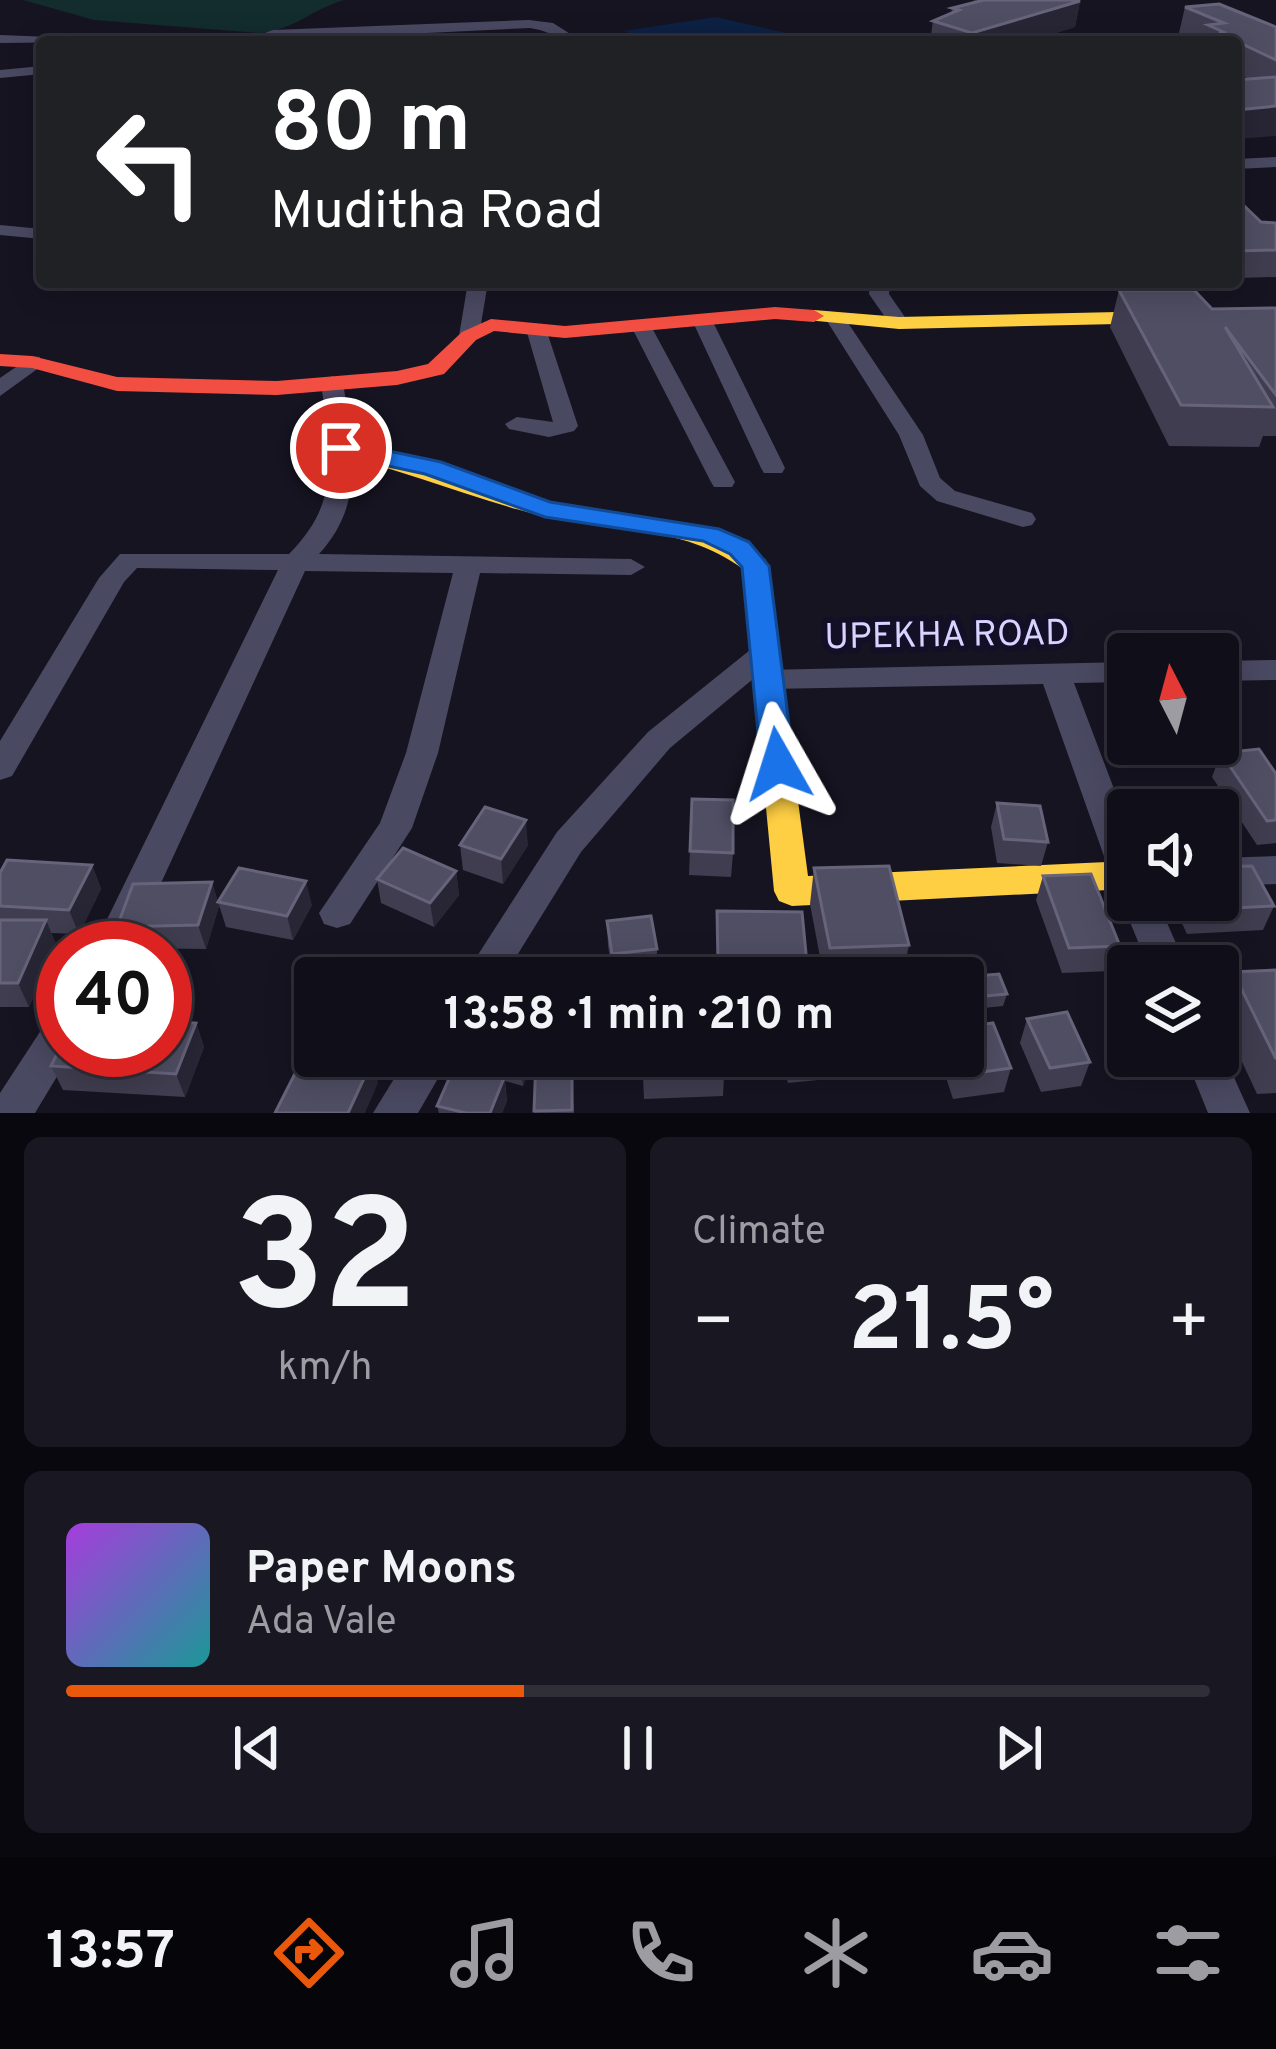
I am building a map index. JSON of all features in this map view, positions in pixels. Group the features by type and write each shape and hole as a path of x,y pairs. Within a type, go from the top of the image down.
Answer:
{"street":[{"path":"266,36 515,24 549,26 566,36"},
{"path":"0,43 36,43"},
{"path":"0,43 36,46"},
{"path":"0,74 36,71"},
{"path":"1242,164 1276,162"},
{"path":"0,230 36,233"},
{"path":"470,336 477,288"},
{"path":"880,288 899,322"},
{"path":"0,360 32,362 117,384 277,388 436,369 470,336 491,326 641,326 744,313 899,322 1190,317"},
{"path":"836,317 911,435 929,481 946,496 1023,519"},
{"path":"702,320 773,468"},
{"path":"641,326 723,482"},
{"path":"517,424 549,430 566,426 536,329"},
{"path":"0,388 32,362"},
{"path":"125,921 294,565 327,535 340,500 341,448 332,383"},
{"path":"341,448 432,468 545,509 709,534 740,548 756,566 792,891 1107,875"},
{"path":"0,768 113,578 130,560 632,567"},
{"path":"337,913 395,828 422,753 468,566"},
{"path":"495,957 569,842 659,740 767,666"},
{"name":"UPEKHA ROAD","path":"767,666 1107,673"},
{"path":"1239,671 1276,670"},
{"path":"1055,674 1107,816"},
{"path":"1239,871 1276,870"},
{"path":"11,1113 36,1074"},
{"path":"394,1113 417,1077"},
{"path":"1214,1077 1229,1113"}],"green space":[{"path":"23,0 344,0 283,28 260,33 94,20"}],"water":[{"path":"716,17 786,33 645,36 623,31"}],"building":[{"path":"977,0 1080,1 972,33 933,21"},
{"path":"1219,4 1276,27 1276,60 1242,44 1242,36 1225,36 1208,25 1224,23 1185,7"},
{"path":"1276,77 1276,106 1242,109 1242,80"},
{"path":"1242,204 1261,222 1276,223 1276,250 1242,251"},
{"path":"1119,290 1194,290 1212,309 1276,308 1276,395 1225,327 1273,407 1181,405"},
{"path":"1259,749 1276,774 1276,820 1267,821 1229,765 1239,765 1239,751"},
{"path":"692,799 733,800 733,853 690,851"},
{"path":"997,803 1040,806 1048,842 1004,839"},
{"path":"485,807 526,820 501,859 460,845"},
{"path":"403,848 456,871 430,903 377,879"},
{"path":"7,860 92,865 69,910 0,906 0,873"},
{"path":"889,866 909,945 830,948 814,868"},
{"path":"1239,866 1252,866 1274,906 1239,908"},
{"path":"239,868 306,881 287,916 218,902"},
{"path":"1091,874 1120,945 1069,948 1043,876"},
{"path":"212,882 198,925 192,921 119,921 133,884"},
{"path":"717,911 802,912 806,957 718,957"},
{"path":"651,916 657,949 612,954 607,921"},
{"path":"0,920 46,920 36,921 36,942 18,983 0,983"},
{"path":"1276,970 1276,1059 1239,984 1239,972"},
{"path":"999,974 1007,994 984,996 984,975"},
{"path":"1067,1012 1090,1062 1050,1068 1027,1019"},
{"path":"993,1023 1011,1068 984,1072 984,1024"},
{"path":"294,1076 365,1077 348,1113 275,1113"},
{"path":"450,1077 504,1078 490,1113 437,1106"},
{"path":"535,1077 572,1077 572,1110 534,1111"}],"traffic: slow":[{"path":"814,316 899,323 1163,317"},
{"path":"341,448 546,509 682,529 708,537 756,566 792,891 1107,876"}],"traffic: jam":[{"path":"0,360 32,362 117,384 277,388 397,378 436,369 469,336 491,325 565,332 775,313 814,316"}],"route":[{"path":"341,448 381,453 432,468 545,509 709,534 740,548 756,566 778,764"}]}
